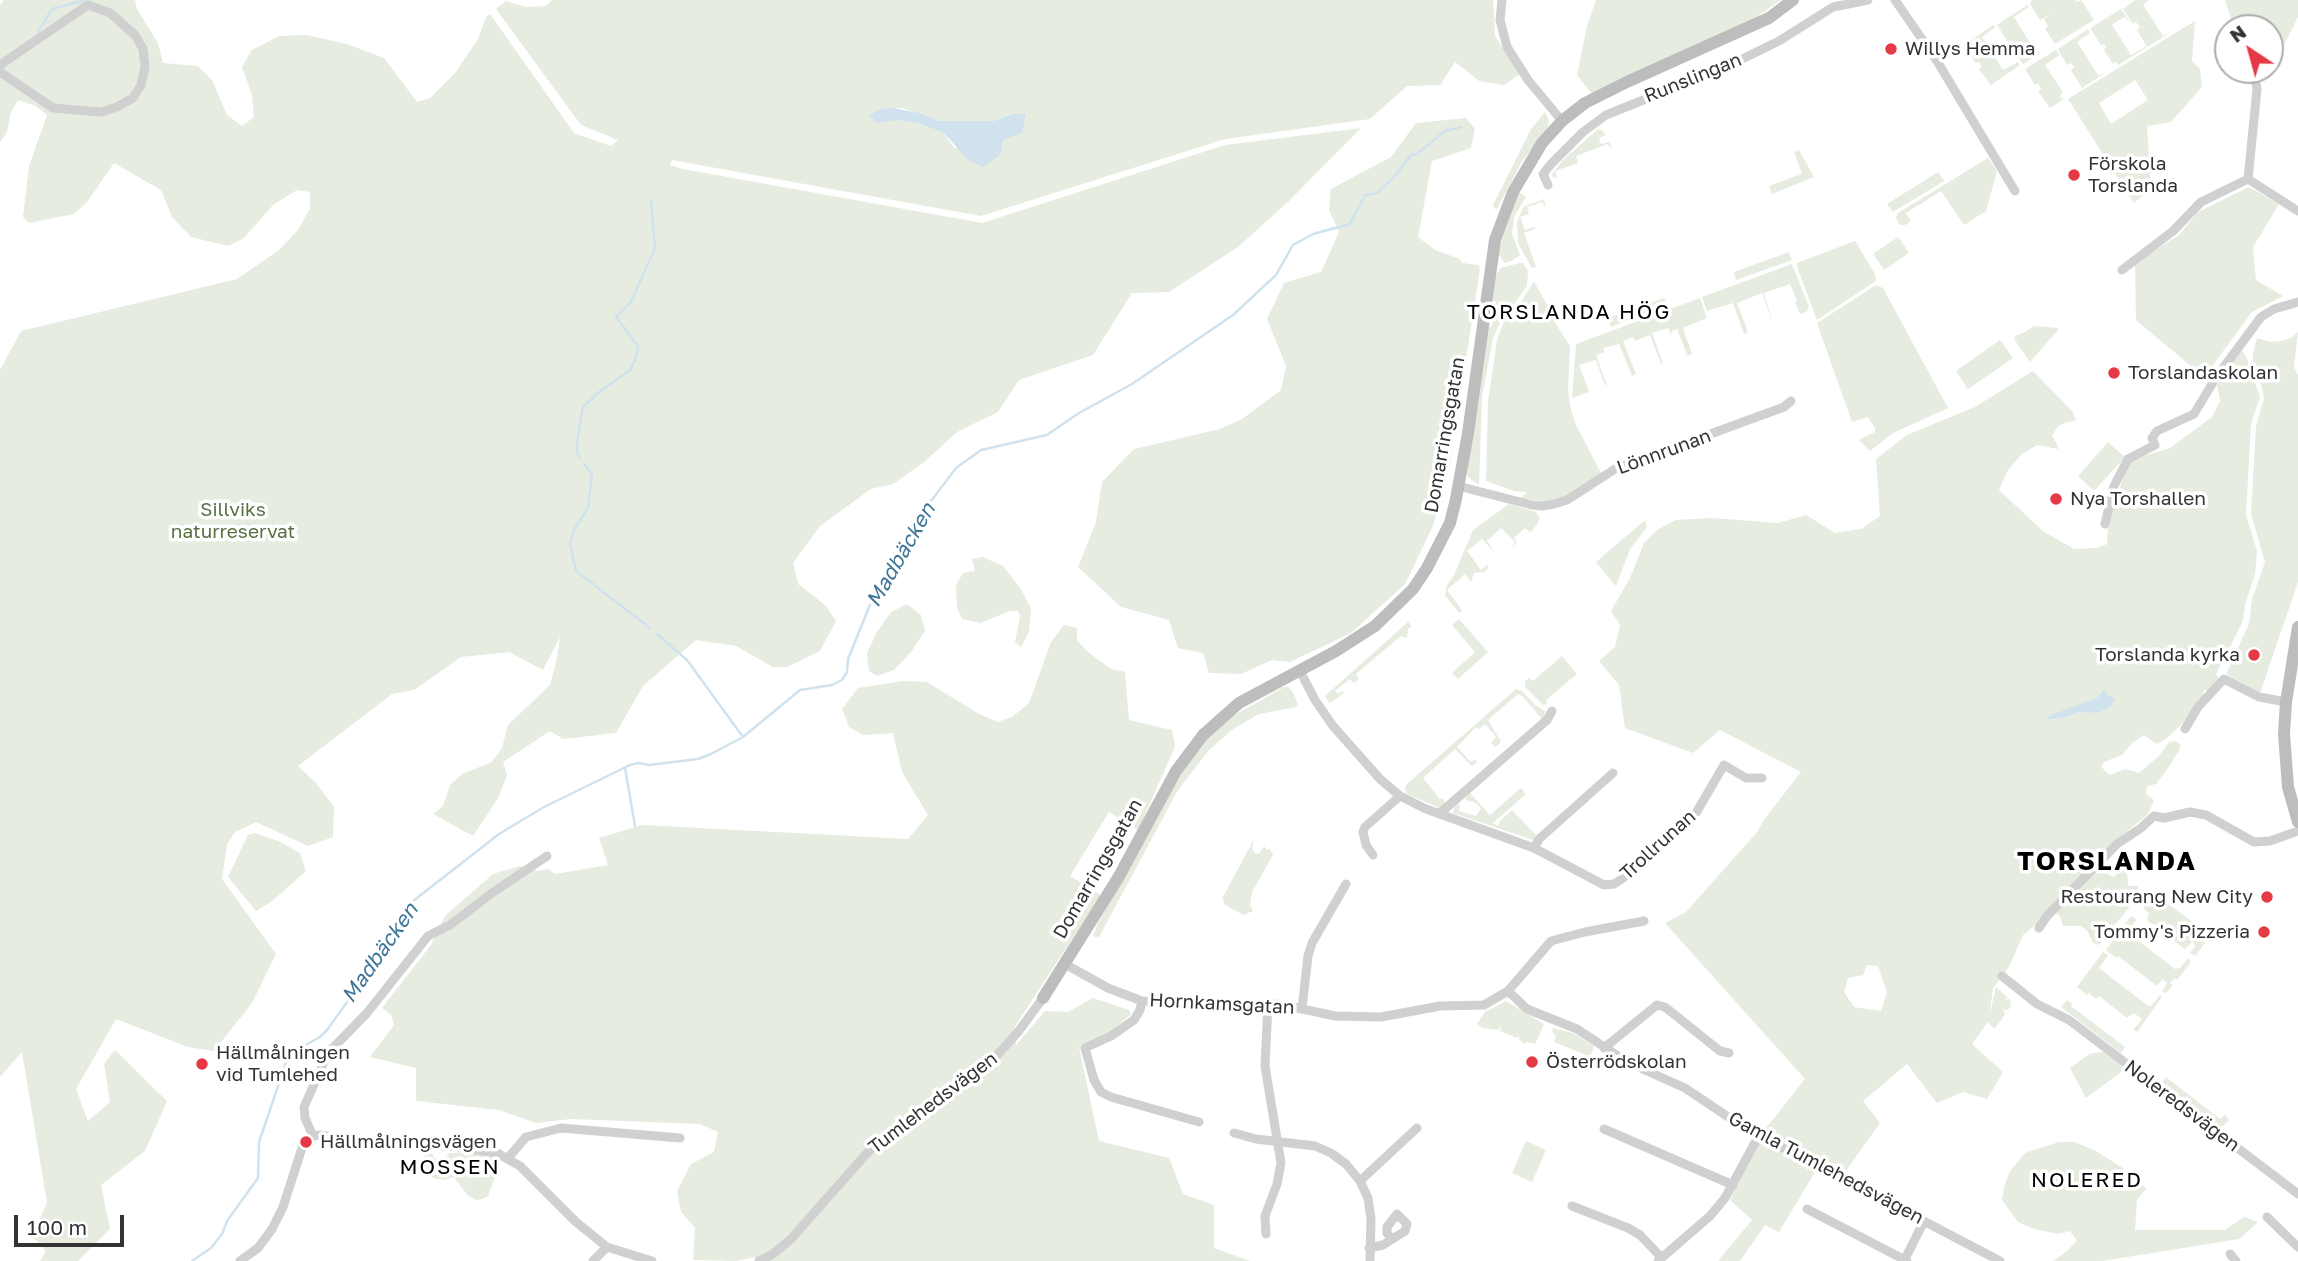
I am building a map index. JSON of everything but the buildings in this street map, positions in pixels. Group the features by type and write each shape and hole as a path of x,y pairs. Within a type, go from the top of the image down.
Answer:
{"street":[{"path":"1502,0 1500,20 1507,47 1528,80 1562,121"},
{"name":"Domarringsgatan","path":"1043,998 1118,878 1175,771 1192,748 1215,723 1240,703 1354,641 1375,626 1413,589 1442,542 1450,523 1468,433 1495,240 1523,172 1542,144 1562,121 1585,103 1752,27 1793,0"},
{"name":"Runslingan","path":"1548,185 1543,174 1551,164 1583,132 1606,115 1728,66 1779,41 1833,8 1868,0"},
{"path":"1895,0 1937,61 2015,191"},
{"path":"0,65 89,2 118,18 140,41 145,57 144,77 133,98 101,112 59,109 0,72"},
{"path":"2248,179 2256,84"},
{"path":"2248,179 2298,211"},
{"path":"2122,270 2173,231 2201,202 2248,179"},
{"path":"2105,524 2114,486 2128,459 2155,445 2152,438 2157,431 2194,414 2215,379 2261,317 2274,309 2298,302"},
{"name":"Lönnrunan","path":"1458,486 1532,505 1554,504 1567,500 1615,469 1784,407 1791,401"},
{"path":"2298,627 2286,702 2285,761 2288,787 2298,822"},
{"name":"Trollrunan","path":"1300,671 1333,726 1380,779 1400,796 1440,814 1534,848 1599,883 1614,884 1622,879 1696,813 1724,765 1746,778 1762,778"},
{"path":"2186,729 2198,706 2224,679 2259,696 2286,702"},
{"path":"1440,814 1546,720 1552,711"},
{"path":"1534,848 1539,839 1613,773"},
{"path":"1373,855 1366,845 1364,827 1400,796"},
{"path":"2039,928 2047,916 2117,844 2154,816 2164,818 2190,812 2206,815 2254,842 2270,841 2298,831"},
{"path":"313,1136 305,1118 304,1107 328,1053 367,1013 428,936 450,925 547,856"},
{"path":"1302,1007 1312,943 1346,884"},
{"path":"1508,991 1551,941 1644,921"},
{"name":"Hornkamsgatan","path":"1065,964 1108,988 1142,1001 1205,1005 1268,1004 1302,1007 1349,1017 1381,1017 1440,1006 1484,1005 1508,991"},
{"name":"Noleredsvägen","path":"2002,976 2037,1004 2066,1017 2298,1194"},
{"name":"Gamla Tumlehedsvägen","path":"1508,991 1527,1009 1577,1029 1627,1062 1685,1088 1758,1137 1792,1152 2000,1261"},
{"name":"Tumlehedsvägen","path":"759,1261 773,1254 791,1239 867,1153 889,1133 970,1080 991,1062 1043,998"},
{"path":"1142,1001 1134,1020 1102,1041 1085,1048 1094,1080 1101,1092 1111,1097 1199,1122"},
{"path":"1266,1234 1265,1216 1280,1172 1279,1141 1265,1066 1268,1004"},
{"path":"1604,1048 1652,1007 1661,1005 1720,1051 1729,1054"},
{"path":"509,1158 526,1137 561,1128 680,1138"},
{"path":"1360,1181 1417,1128"},
{"path":"1604,1129 1733,1185"},
{"path":"1234,1133 1256,1139 1315,1146 1346,1164 1360,1181 1370,1209 1370,1261"},
{"path":"240,1261 258,1248 272,1229 288,1193 297,1159 306,1142 313,1136 321,1135 483,1150 509,1158 530,1175 576,1222 607,1247 649,1261"},
{"path":"1572,1206 1640,1235 1660,1259 1710,1216 1733,1185 1758,1137"},
{"path":"1807,1209 1905,1261 1924,1221"},
{"path":"2267,1217 2298,1247"},
{"path":"1370,1248 1383,1245 1391,1238"},
{"path":"593,1261 607,1247"}],"green space":[{"name":"Sillviks naturreservat","path":"4,0 135,0 137,9 158,43 163,63 198,66 212,80 227,115 242,126 254,117 252,95 242,67 252,50 279,36 306,35 347,44 384,58 417,102 430,98 455,73 478,39 486,17 490,14 574,133 611,146 618,140 581,125 496,9 506,1 526,7 546,6 552,0 1493,0 1495,36 1520,74 1504,85 1479,81 1455,62 1440,85 1407,86 1370,119 1225,139 981,216 672,160 670,165 683,169 982,223 1225,145 1361,128 1289,201 1238,247 1169,292 1132,293 1093,355 1019,380 998,412 957,432 923,463 893,484 871,489 820,526 793,563 798,584 825,605 836,621 820,651 787,667 773,667 736,646 696,640 643,686 616,733 563,739 550,731 503,762 507,776 498,798 473,836 433,814 443,806 450,785 462,774 492,762 502,748 508,725 550,685 560,637 543,670 509,652 461,657 414,690 392,694 298,766 316,783 334,807 333,837 308,846 256,822 235,832 227,844 222,879 276,954 252,1003 214,1051 188,1047 116,1019 76,1089 88,1121 110,1102 104,1064 115,1050 167,1101 145,1151 101,1185 110,1229 78,1261 40,1261 46,1251 32,1236 47,1203 22,1052 0,1077 0,370 21,331 237,279 279,250 298,230 310,209 310,192 297,190 273,205 244,238 228,246 191,237 172,217 161,190 114,163 87,202 74,214 29,223 23,217 29,166 47,115 36,106 18,100 11,112 7,132 0,142 0,5","holes":["902,108 939,121 993,121 1013,114 1026,114 1003,140 954,148 944,133 918,123 896,120 881,109"]},
{"path":"1596,0 1781,0 1750,21 1592,94 1577,75 1587,26"},
{"path":"2032,0 2081,0 2094,20 2055,44 2045,29 2048,26 2044,19 2051,14 2040,20 2030,4"},
{"path":"2135,0 2149,0 2143,5 2163,36 2170,33 2147,47 2137,30 2140,27 2136,22 2133,24 2123,9"},
{"path":"2225,0 2298,0 2298,17 2284,45 2284,14 2230,14"},
{"path":"2027,5 2029,7 2014,17 2035,51 2040,54 2023,64 2012,48 2014,46 2011,41 2008,42 1997,25"},
{"path":"2121,9 2130,22 2124,17 2112,25 2131,55 2144,48 2144,45 2146,48 2118,65 2116,62 2113,64 2104,50 2106,47 2101,45 2090,28"},
{"path":"2195,21 2192,61 2200,69 2202,87 2171,122 2147,126 2151,189 2134,203 2068,99","holes":["2135,80 2148,100 2111,124 2099,103"]},
{"path":"1993,25 1996,27 1982,37 2003,70 2018,62 2020,65 1991,85 1979,69 1982,67 1979,62 1976,63 1964,45"},
{"path":"2088,29 2090,33 2077,42 2098,75 2105,73 2082,88 2071,70 2074,67 2071,63 2067,65 2058,49"},
{"path":"2056,50 2060,55 2045,65 2063,92 2059,97 2064,99 2050,108 2038,91 2041,89 2038,83 2035,85 2025,69"},
{"path":"1545,112 1549,121 1548,127 1521,163 1495,209 1493,205 1531,129"},
{"path":"1466,118 1475,129 1471,148 1432,161 1418,237 1435,250 1460,259 1462,263 1478,265 1480,269 1449,469 1433,526 1405,584 1351,633 1290,662 1272,660 1241,674 1209,673 1203,653 1178,648 1169,620 1121,607 1078,567 1096,522 1102,482 1134,449 1220,429 1242,419 1281,390 1286,366 1267,319 1284,283 1321,272 1339,232 1329,210 1331,189 1391,157 1416,123"},
{"path":"1598,129 1606,135 1599,138 1601,144 1610,142 1612,150 1608,144 1576,156 1578,163 1555,171 1557,178 1553,177 1552,174 1562,161"},
{"path":"1799,150 1814,177 1772,194 1769,186 1802,174 1794,152"},
{"path":"1988,158 1997,171 1986,211 1964,225 1941,191 1906,213 1911,221 1900,225 1896,218 1898,213"},
{"path":"1938,172 1944,181 1893,212 1887,204"},
{"path":"2249,187 2279,204 2253,247 2256,280 2283,296 2252,312 2204,377 2136,320 2135,263 2179,235 2198,212"},
{"path":"1519,192 1526,197 1514,217 1512,234 1520,255 1505,263 1498,253"},
{"path":"1544,199 1546,208 1542,202 1527,207 1529,214 1520,217 1525,230 1535,229 1524,233 1536,267 1532,268 1518,243 1517,223 1523,207"},
{"path":"1898,237 1909,253 1884,270 1873,254"},
{"path":"1855,241 1875,274 1876,281 1817,320 1797,263"},
{"path":"1789,252 1792,260 1736,280 1734,272"},
{"path":"1523,263 1528,271 1527,286 1511,308 1496,309 1496,302 1493,300 1495,276 1501,268"},
{"path":"1792,264 1809,307 1806,312 1800,314 1790,284 1764,293 1773,323 1762,293 1737,303 1748,332 1744,334 1733,303 1707,311 1702,297"},
{"path":"1534,282 1550,310 1548,312 1570,346 1568,390 1571,410 1601,473 1568,496 1547,502 1521,498 1527,492 1514,491 1486,481 1488,401 1497,340 1504,321 1516,312 1527,311 1516,309"},
{"path":"1876,285 1883,288 1948,408 1893,433 1870,451 1859,440 1875,432 1875,428 1868,417 1852,422 1817,323"},
{"path":"1664,298 1667,306 1611,327 1608,318"},
{"path":"1700,298 1707,318 1683,328 1692,354 1683,357 1687,354 1677,329 1672,331 1671,335 1668,328 1652,333 1663,363 1661,364 1650,335 1635,341 1633,337 1623,341 1636,374 1632,376 1619,344 1603,348 1604,352 1596,355 1607,385 1596,360 1579,365 1589,392 1572,398 1576,344"},
{"path":"1497,311 1504,315 1493,338 1482,397 1479,485 1469,478 1466,472 1483,350 1489,327"},
{"path":"2034,326 2058,330 2030,362 2014,339"},
{"path":"2298,332 2294,367 2298,375 2298,582 2260,693 2226,674 2249,624 2252,599 2265,562 2251,514 2256,426 2264,399 2253,363 2253,353 2257,338 2271,342 2281,341"},
{"path":"2000,340 2013,358 1968,389 1956,371"},
{"path":"2241,350 2246,356 2260,397 2251,424 2246,515 2257,551 2255,574 2243,621 2216,674 2220,681 2211,689 2203,691 2204,695 2185,721 2167,738 2157,744 2144,735 2132,743 2122,755 2104,762 2101,767 2110,775 2125,769 2139,773 2159,756 2169,742 2180,744 2180,749 2156,784 2147,786 2146,794 2154,800 2148,814 2103,851 2109,875 2114,877 2127,870 2128,886 2138,886 2139,895 2099,945 2093,943 2088,932 2081,926 2063,926 2060,916 2053,911 2023,935 2009,967 1993,988 1989,1018 1996,987 2008,998 2004,1000 2010,999 2011,1006 2004,1010 2001,1005 2005,1015 1994,1029 1988,1022 1972,1044 2003,1072 1987,1099 1963,1092 1937,1103 1907,1064 1863,1101 1880,1123 1845,1172 1821,1162 1779,1232 1765,1225 1740,1261 1718,1261 1752,1220 1730,1200 1763,1132 1805,1079 1665,923 1686,912 1758,831 1801,772 1720,730 1693,753 1625,728 1619,685 1599,661 1615,647 1620,625 1611,611 1630,578 1644,543 1657,530 1676,520 1712,518 1778,523 1806,515 1835,533 1861,529 1880,516 1876,459 1907,435 1975,407 2033,371 2072,411 2076,420 2059,425 2052,435 2059,449 2037,445 2022,454 2008,470 1999,490 2043,531 2074,549 2097,548 2107,544 2108,520 2130,460 2170,448 2212,417 2220,401 2217,385","holes":["2109,696 2110,707 2103,711 2079,712 2068,717 2047,720 2061,711","1867,965 1878,966 1887,992 1881,1011 1854,1007 1844,992 1848,978 1863,975"]},
{"path":"2108,442 2125,457 2094,491 2078,476"},
{"path":"1509,504 1536,512 1540,518 1537,525 1530,532 1525,528 1514,538 1517,543 1512,547 1515,542 1501,528 1487,541 1496,554 1482,539 1467,551 1481,570 1487,565 1489,567 1484,572 1474,573 1471,582 1465,574 1447,590 1462,610 1459,613 1445,595 1446,587 1473,530"},
{"path":"1645,520 1647,527 1630,549 1616,586 1596,562"},
{"path":"983,557 1003,566 1021,589 1031,609 1029,632 1021,647 1015,642 1020,616 1018,611 1010,611 980,623 962,619 957,607 956,585 963,573 975,571 972,559"},
{"path":"907,604 921,615 925,631 911,652 894,670 877,676 869,671 867,653 891,612"},
{"path":"1459,619 1488,652 1458,679 1452,673 1475,652 1452,625"},
{"path":"1408,622 1412,626 1408,629 1407,638 1401,636 1356,674 1359,679 1354,683 1350,679 1335,691 1338,694 1342,691 1344,693 1330,703 1325,696"},
{"path":"1064,625 1077,628 1077,640 1088,652 1111,669 1125,672 1129,720 1172,730 1175,747 1138,830 1109,812 1070,876 1101,895 1015,1026 1016,1045 1045,1011 1068,1012 1093,998 1129,1010 1131,1014 1109,1033 1079,1047 1099,1141 1169,1158 1183,1194 1214,1205 1214,1248 1250,1261 757,1261 755,1257 736,1261 693,1260 695,1228 681,1212 677,1191 691,1164 714,1152 718,1132 700,1124 571,1119 536,1123 499,1110 416,1101 416,1068 370,1057 394,1025 391,1015 382,1008 431,945 445,916 493,874 520,866 538,871 548,869 555,874 608,865 599,838 642,825 908,839 928,815 902,772 893,733 863,735 849,727 842,709 858,688 903,681 927,682 979,714 998,722 1012,717 1029,703 1051,642"},
{"path":"1562,656 1577,674 1543,705 1525,687 1525,681 1529,678 1533,681"},
{"path":"1284,687 1292,691 1298,704 1296,707 1259,714 1233,729 1209,750 1178,790 1099,937 1093,936 1176,778 1207,739 1233,716"},
{"path":"1516,689 1545,711 1543,720 1518,694 1488,720 1501,742 1495,747 1491,743 1496,737 1485,724 1479,729 1476,727 1457,747 1471,762 1475,759 1477,762 1472,766 1455,749 1423,778 1447,804 1440,808 1407,794 1407,784"},
{"path":"1521,788 1526,794 1493,823 1498,826 1512,810 1537,836 1533,840 1453,813 1458,804 1459,811 1476,816 1481,808 1466,800 1470,793 1490,815"},
{"path":"254,833 278,841 300,853 306,871 271,902 256,911 228,877 248,835"},
{"path":"1254,839 1252,849 1255,853 1259,854 1264,846 1267,850 1270,849 1273,855 1252,892 1250,905 1253,911 1243,915 1224,904 1223,897"},
{"path":"2154,894 2211,935 2195,956 2190,953 2196,946 2192,942 2185,949 2163,933 2161,926 2147,920 2149,913 2143,908"},
{"path":"2131,916 2137,919 2127,932 2175,969 2180,968 2188,958 2191,962 2177,980 2174,978 2170,983 2173,985 2166,993 2162,991 2167,983 2163,979 2157,986 2106,950"},
{"path":"2103,952 2108,955 2099,968 2147,1005 2151,1006 2160,995 2162,997 2137,1032 2133,1030 2142,1019 2134,1013 2127,1018 2099,996 2096,999 2090,994 2091,991 2087,995 2077,987"},
{"path":"2067,1000 2071,1006 2125,1047 2121,1053 2061,1007"},
{"path":"1506,1001 1544,1024 1535,1044 1525,1044 1519,1040 1519,1036 1517,1038 1500,1031 1501,1025 1498,1030 1483,1028 1477,1024 1485,1012"},
{"path":"1553,1028 1573,1033 1592,1045 1594,1047 1590,1058 1583,1061 1584,1054 1554,1042 1556,1037"},
{"path":"2101,1052 2111,1055 2125,1069 2086,1098 2070,1068 2089,1054"},
{"path":"2166,1077 2220,1119 2225,1115 2229,1120 2220,1129 2161,1084"},
{"path":"1526,1141 1546,1150 1532,1182 1512,1173"},
{"path":"2059,1142 2075,1142 2096,1151 2137,1177 2146,1189 2137,1200 2135,1230 2225,1230 2244,1217 2258,1222 2239,1239 2102,1261 2053,1261 2077,1241 2070,1231 2058,1234 2034,1229 2018,1222 2002,1200 2010,1171 2025,1153"},
{"path":"428,1152 432,1153 435,1159 445,1158 450,1153 479,1152 495,1157 498,1161 497,1171 488,1196 477,1200 468,1196 454,1177 444,1180 433,1178 423,1168 424,1156"}],"water":[{"path":"892,108 919,113 939,121 993,121 1013,114 1026,114 1022,133 1003,140 1000,155 983,167 968,160 944,133 918,123 896,120 877,123 869,115 881,109"},
{"path":"2104,690 2108,696 2115,698 2110,707 2103,711 2079,712 2068,717 2047,720 2053,714 2097,698"}],"waterway":[{"path":"38,32 52,9 85,0"},
{"name":"Madbäcken","path":"192,1261 211,1248 258,1178 259,1142 289,1054 320,1037 327,1030 368,973 396,920 408,905 499,834 544,807 630,765 698,759 711,754 743,737 800,690 832,685 842,680 847,672 848,659 885,573 907,550 931,501 956,468 981,450 1047,435 1079,413 1132,384 1233,315 1276,275 1293,245 1313,234 1350,224 1365,195 1377,193 1411,155 1417,154 1445,131 1461,127"},
{"path":"580,458 577,442 583,407 630,370 636,358 638,346 616,317 631,302 655,248 651,200"},
{"path":"584,464 592,475 588,508 574,530 570,544 576,571 650,628"},
{"path":"657,634 687,660 743,737"},
{"path":"625,768 635,826"}],"place":[{"name":"Willys Hemma","path":"1891,49"},
{"name":"Förskola Torslanda","path":"2074,175"},
{"name":"Torslandaskolan","path":"2114,373"},
{"name":"Nya Torshallen","path":"2056,499"},
{"name":"Torslanda kyrka","path":"2254,655"},
{"name":"Restourang New City","path":"2267,897"},
{"name":"Tommy's Pizzeria","path":"2264,932"},
{"name":"Österrödskolan","path":"1532,1062"},
{"name":"Hällmålningen vid Tumlehed","path":"202,1064"},
{"name":"Hällmålningsvägen","path":"306,1142"}],"district":[{"name":"TORSLANDA HÖG","path":"1569,312"},
{"name":"TORSLANDA","path":"2107,862"},
{"name":"MOSSEN","path":"450,1167"},
{"name":"NOLERED","path":"2087,1180"}]}
